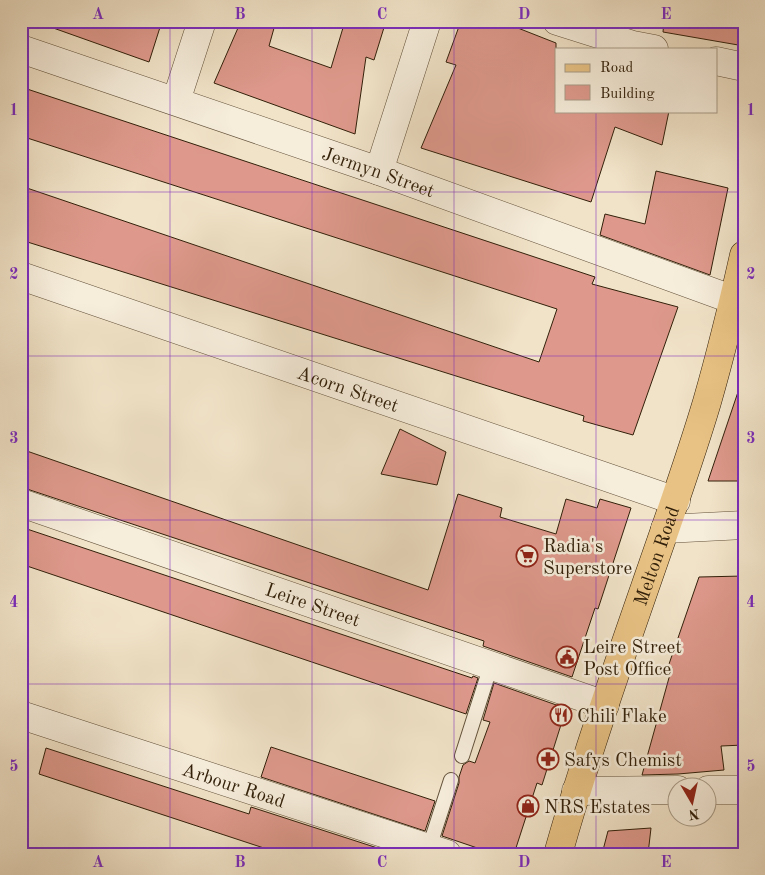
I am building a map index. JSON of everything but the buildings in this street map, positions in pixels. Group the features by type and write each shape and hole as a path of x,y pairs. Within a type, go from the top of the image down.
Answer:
{"main road":[{"name":"Melton Road","path":"558,854 576,791 676,501 707,401 742,267"}],"street":[{"path":"176,101 202,21"},
{"path":"379,171 427,21"},
{"path":"557,21 650,48"},
{"name":"Jermyn Street","path":"21,49 379,171 734,300"},
{"path":"718,61 744,67"},
{"name":"Acorn Street","path":"21,276 676,501"},
{"name":"Leire Street","path":"21,503 605,705"},
{"path":"665,529 744,525"},
{"name":"Arbour Road","path":"21,715 438,851"},
{"path":"576,791 668,790"},
{"path":"718,790 744,790"}],"lane":[{"path":"462,756 491,666"},
{"path":"438,851 451,780"}],"place":[{"name":"Radia's Superstore","path":"527,556"},
{"name":"Leire Street Post Office","path":"567,657"},
{"name":"Chili Flake","path":"561,715"},
{"name":"Safys Chemist","path":"548,759"},
{"name":"NRS Estates","path":"528,806"}]}
